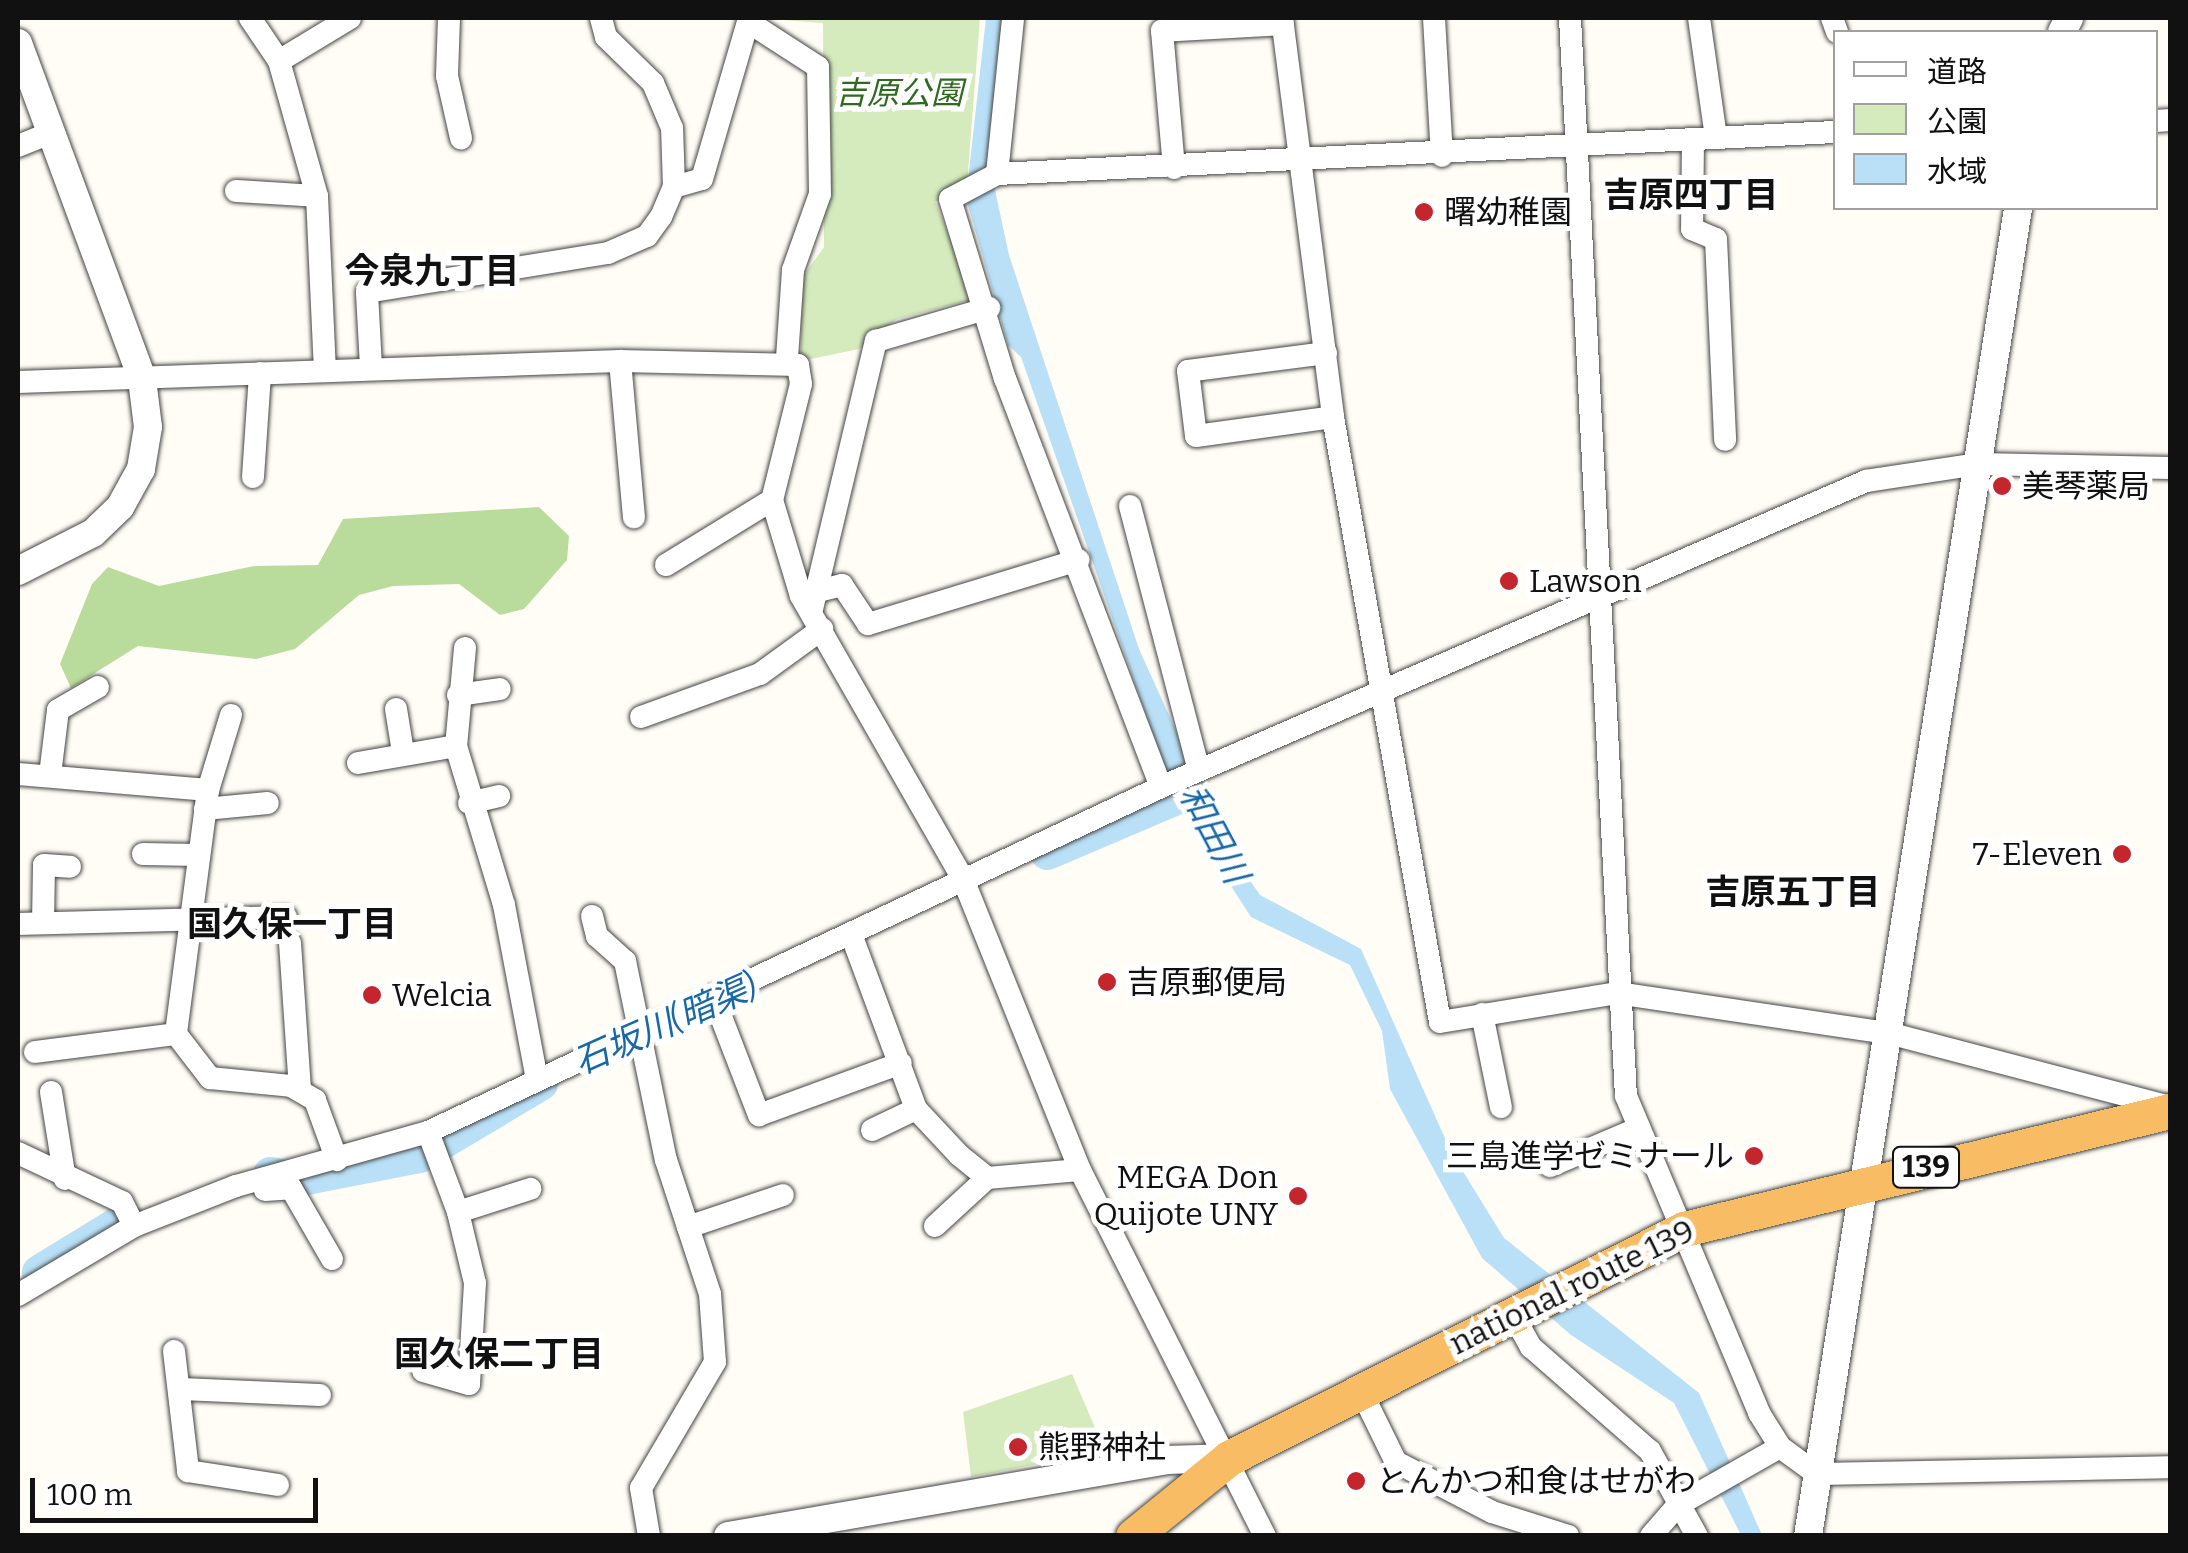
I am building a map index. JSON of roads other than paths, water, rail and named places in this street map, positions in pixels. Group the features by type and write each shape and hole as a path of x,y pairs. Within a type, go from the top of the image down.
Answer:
{"highway":[{"name":"national route 139","path":"1134,1536 1229,1458 1684,1229 1865,1180 2170,1110"}],"street":[{"path":"250,18 279,61 317,196 326,370"},
{"path":"279,61 350,18"},
{"path":"450,18 447,76 461,138"},
{"path":"372,367 368,292 608,254 647,236 674,187 672,128 653,83 606,37 601,18"},
{"path":"997,174 1013,18"},
{"path":"1434,18 1442,156"},
{"path":"1570,18 1619,1062 1640,1128 1780,1447 1817,1474 2170,1467"},
{"path":"1700,18 1704,139 1692,229 1716,239 1725,440"},
{"path":"674,187 702,179 739,32 750,20 818,67 820,194 794,270 787,358 801,384 772,500 816,610 967,888 1080,1170 1229,1458 1265,1536"},
{"path":"1174,168 1162,31 1283,21 1333,417 1378,691 1440,1022 1618,993 1888,1033 2170,1110"},
{"path":"18,43 142,378 144,455 120,507 93,534 18,571"},
{"path":"1162,787 1079,560 1005,379 989,308 950,199 997,174 1301,165 1833,132"},
{"path":"18,146 50,133"},
{"path":"236,192 317,196"},
{"path":"1808,1536 2018,210"},
{"path":"816,610 876,340 989,308"},
{"path":"1326,353 1188,371 1196,436 1333,417"},
{"path":"18,382 372,367 787,358"},
{"path":"620,361 634,516"},
{"path":"254,477 260,373"},
{"path":"18,1296 134,1226 428,1132 536,1074 642,1036 967,888 1198,770 1866,481 1979,464 2170,468"},
{"path":"666,565 772,500"},
{"path":"1130,506 1198,770"},
{"path":"641,717 760,674 842,585 868,624 1079,560"},
{"path":"465,648 456,746 469,804 504,905 536,1074"},
{"path":"50,775 58,710 98,688"},
{"path":"458,695 500,689"},
{"path":"396,709 403,752"},
{"path":"231,714 207,800 187,920 176,1034 210,1078 300,1091 315,1100 337,1160"},
{"path":"358,763 403,752 456,746"},
{"path":"18,774 50,775 207,800 268,803"},
{"path":"469,804 499,796"},
{"path":"143,854 198,855"},
{"path":"44,923 44,866 70,867"},
{"path":"592,916 597,936 625,962 688,1227 710,1294 715,1362 641,1488 649,1536"},
{"path":"18,924 286,917"},
{"path":"854,939 916,1109 986,1178"},
{"path":"290,943 300,1091"},
{"path":"715,1001 759,1115 901,1063"},
{"path":"1482,1014 1501,1107"},
{"path":"35,1052 176,1034"},
{"path":"51,1092 65,1179"},
{"path":"872,1130 916,1109"},
{"path":"1550,1166 1640,1128"},
{"path":"423,1371 469,1384 475,1283 458,1212 428,1132"},
{"path":"18,1153 65,1179 122,1202 134,1226"},
{"path":"935,1226 986,1178 1080,1170"},
{"path":"276,1180 291,1188 332,1259"},
{"path":"458,1212 530,1190"},
{"path":"688,1227 782,1196"},
{"path":"1520,1309 1531,1346 1650,1452 1697,1536"},
{"path":"174,1351 188,1471 278,1485"},
{"path":"181,1389 320,1395"},
{"path":"1361,1391 1396,1462 1492,1512 1568,1536"},
{"path":"1651,1536 1678,1506 1780,1447"},
{"path":"728,1536 1166,1460 1229,1458"}],"water":[{"name":"和田川","path":"986,18 1008,18 990,167 1009,255 1139,649 1233,856 1260,895 1361,949 1451,1152 1504,1238 1699,1393 1762,1535 1741,1535 1674,1403 1571,1335 1482,1258 1390,1089 1382,1031 1350,965 1251,917 1176,801 1021,357 1008,345 966,198"}],"waterway":[{"name":"石坂川(暗渠)","path":"1047,852 1188,792"},
{"name":"石坂川(暗渠)","path":"270,1174 295,1179 419,1155 540,1083"},
{"name":"石坂川(暗渠)","path":"39,1272 125,1219"}],"place":[{"name":"曙幼稚園","path":"1424,212"},
{"name":"美琴薬局","path":"2002,486"},
{"name":"Lawson","path":"1509,581"},
{"name":"7-Eleven","path":"2122,854"},
{"name":"吉原郵便局","path":"1107,982"},
{"name":"Welcia","path":"372,995"},
{"name":"三島進学ゼミナール","path":"1754,1156"},
{"name":"MEGA Don Quijote UNY","path":"1298,1196"},
{"name":"熊野神社","path":"1018,1447"},
{"name":"とんかつ和食はせがわ","path":"1356,1481"}],"district":[{"name":"吉原四丁目","path":"1691,195"},
{"name":"今泉九丁目","path":"432,271"},
{"name":"吉原五丁目","path":"1793,892"},
{"name":"国久保一丁目","path":"292,924"},
{"name":"国久保二丁目","path":"499,1354"}],"park label":[{"name":"吉原公園","path":"899,93"}]}
